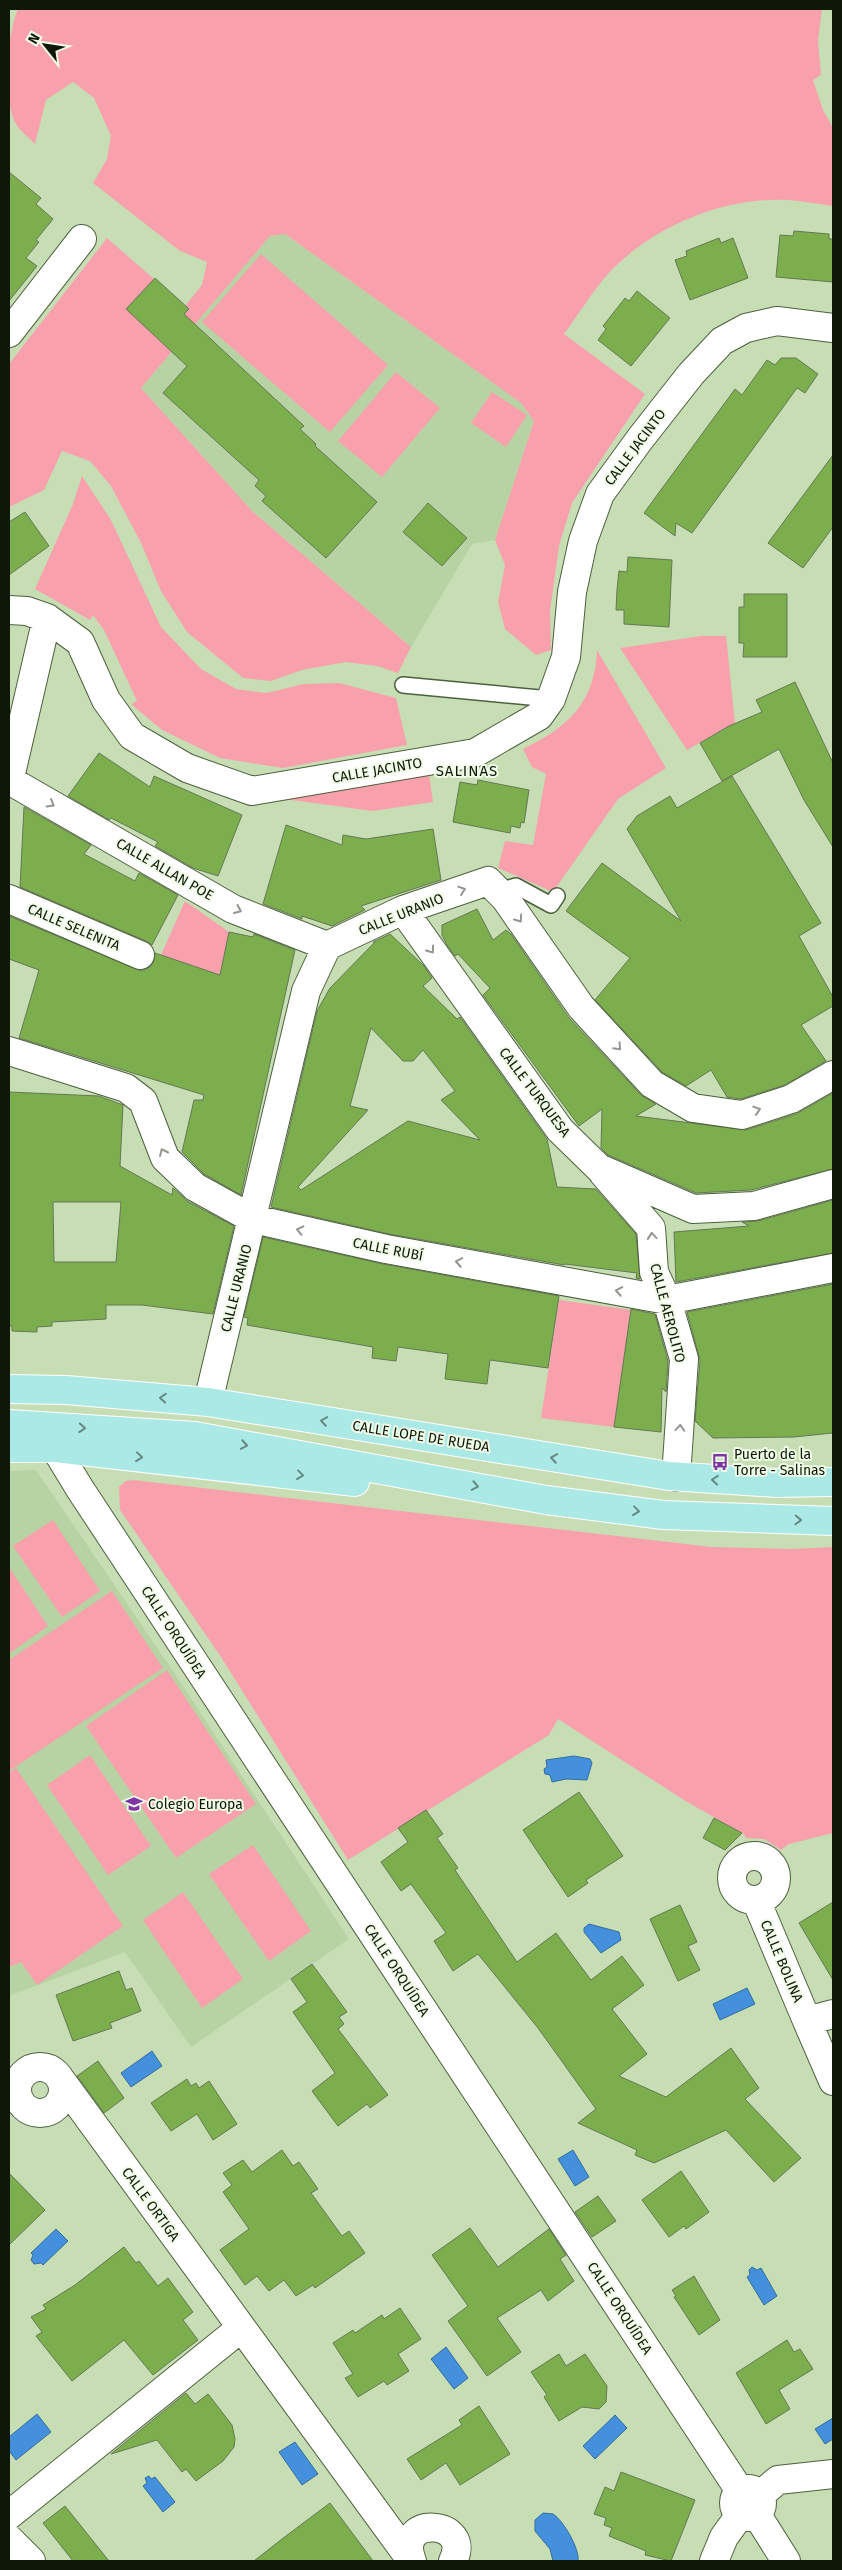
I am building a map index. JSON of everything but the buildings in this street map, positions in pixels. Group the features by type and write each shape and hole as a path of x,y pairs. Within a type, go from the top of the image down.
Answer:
{"main road":[{"name":"CALLE LOPE DE RUEDA","path":"9,1389 66,1390 208,1402 676,1477 776,1483 833,1482"},
{"path":"9,1406 21,1424 55,1448"},
{"path":"21,1424 195,1436 546,1500 663,1515 833,1521"},
{"path":"9,1448 55,1448 396,1486 427,1477"}],"street":[{"path":"9,333 82,239"},
{"name":"CALLE JACINTO","path":"9,610 27,611 47,618 80,642 106,700 132,736 187,768 252,791 475,753 538,716 551,699 566,656 572,592 583,541 600,494 691,374 722,341 746,328 777,321 833,328"},
{"path":"9,780 47,618"},
{"name":"CALLE ALLAN POE","path":"9,780 233,909 328,946"},
{"name":"CALLE URANIO","path":"208,1402 306,991 328,946 403,910 488,881 498,891"},
{"path":"498,891 581,1007 652,1084 693,1108 742,1115 791,1099 833,1075"},
{"name":"CALLE SELENITA","path":"9,899 140,955"},
{"name":"CALLE TURQUESA","path":"403,910 560,1130 599,1168 693,1209 754,1206 833,1184"},
{"name":"CALLE RUBÍ","path":"9,1051 126,1088 143,1101 165,1158 195,1187 253,1219 386,1249 667,1300 833,1268"},
{"name":"CALLE AEROLITO","path":"599,1168 651,1228 654,1272 667,1300 684,1359 676,1477"},
{"name":"CALLE ORQUÍDEA","path":"55,1448 786,2561"},
{"name":"CALLE BOLINA","path":"756,1900 833,2082"},
{"path":"807,2021 833,2014"},
{"name":"CALLE ORTIGA","path":"61,2080 412,2561"},
{"path":"9,2515 241,2328"},
{"path":"714,2561 724,2538 749,2504 778,2480 833,2474"},
{"name":"CALLE ORTIGA","path":"412,2561 409,2550 412,2539 419,2530 428,2526 438,2527 454,2539 456,2549 453,2561"},
{"path":"10,2542 31,2561"}],"lane":[{"path":"403,685 551,699"},
{"path":"498,891 516,886 551,905 557,896"}],"shaded area":[{"path":"18,9 822,9 818,41 821,75 813,80 823,110 833,128 833,206 794,200 765,200 720,208 677,224 656,235 620,262 597,287 564,334 645,394 572,503 559,546 550,611 551,650 536,655 505,629 498,602 505,565 495,540 534,421 521,403 285,234 270,236 141,388 253,512 411,647 398,673 377,666 346,662 302,670 271,681 243,678 187,632 161,591 141,543 111,486 90,461 62,451 44,490 9,507 9,364 107,238 185,306 202,285 207,262 180,251 93,183 107,159 111,136 94,98 73,82 46,100 35,144 18,127 9,99 8,67 11,34"},
{"path":"285,234 521,403 534,421 495,540 472,544 411,647 253,512 141,388 270,236"},
{"path":"261,254 388,365 330,432 202,322"},
{"path":"396,372 440,408 382,477 338,441"},
{"path":"492,392 527,415 506,447 471,423"},
{"path":"82,476 111,520 161,627 201,669 236,689 266,693 304,684 339,683 396,698 407,745 283,768 220,758 162,730 131,704 137,701 104,630 93,615 90,620 35,589 73,504"},
{"path":"701,636 726,636 735,723 687,750 620,648"},
{"path":"597,650 666,768 618,799 553,892 498,868 505,841 533,845 546,774 532,767 523,749 539,741 566,722 585,699 595,669"},
{"path":"429,774 433,802 373,811 284,799"},
{"path":"185,901 229,932 220,975 161,955"},
{"path":"559,1300 631,1310 614,1427 541,1418"},
{"name":"Colegio Europa","path":"36,1470 171,1668 349,1939 191,2047 125,1952 9,1996 9,1471"},
{"path":"133,1480 712,1547 793,1549 833,1547 833,1833 789,1844 781,1850 764,1839 746,1838 744,1834 687,1802 558,1719 549,1735 348,1860 221,1657 120,1510 119,1487 126,1481"},
{"path":"53,1520 100,1591 62,1617 13,1546"},
{"path":"9,1567 48,1626 10,1653 9,1651"},
{"path":"112,1591 163,1668 9,1771 9,1660"},
{"path":"167,1670 256,1804 176,1858 86,1726"},
{"path":"90,1755 151,1846 108,1875 47,1785"},
{"path":"16,1768 123,1926 37,1985 21,1962 9,1967 9,1773"},
{"path":"253,1845 311,1931 269,1961 209,1874"},
{"path":"183,1892 243,1979 202,2008 143,1920"}],"water":[{"path":"574,1756 590,1759 592,1763 587,1780 566,1779 552,1782 550,1775 545,1774 546,1760"},
{"path":"589,1924 619,1932 621,1940 601,1953 584,1932 584,1928"},
{"path":"747,1988 755,2004 720,2020 713,2004"},
{"path":"152,2051 162,2066 131,2087 121,2073"},
{"path":"573,2150 589,2177 575,2186 558,2159"},
{"path":"56,2229 68,2241 43,2265 41,2263 34,2264 31,2260 33,2255 31,2253"},
{"path":"752,2267 757,2270 761,2268 777,2296 764,2305 747,2277 750,2275 749,2270"},
{"path":"446,2347 468,2378 454,2389 431,2359"},
{"path":"37,2414 51,2432 16,2460 9,2451 9,2437"},
{"path":"615,2415 627,2428 595,2459 583,2446"},
{"path":"833,2418 833,2439 825,2444 815,2429"},
{"path":"295,2442 318,2474 302,2485 279,2452"},
{"path":"149,2476 151,2479 155,2477 175,2502 163,2512 143,2486 147,2483 145,2478"},
{"path":"543,2513 553,2514 561,2522 574,2542 578,2561 553,2561 550,2549 535,2531 535,2520"}],"place":[{"name":"Puerto de la Torre - Salinas","path":"720,1462"},
{"name":"Colegio Europa","path":"134,1804"}],"district":[{"name":"SALINAS","path":"467,771"}]}
